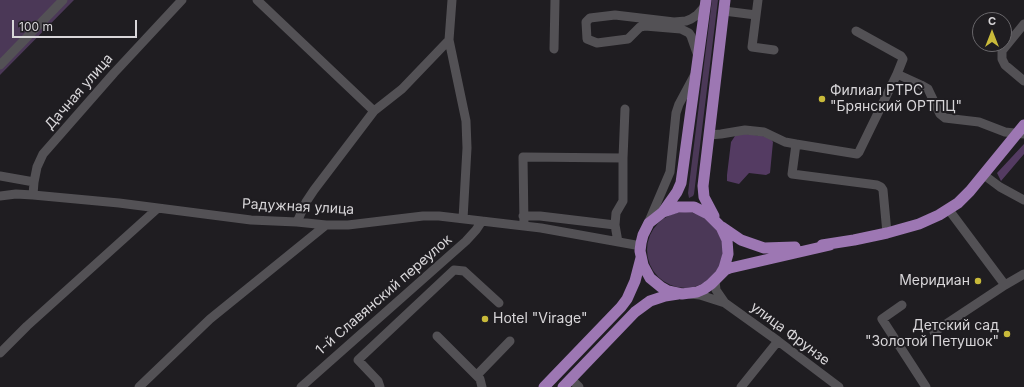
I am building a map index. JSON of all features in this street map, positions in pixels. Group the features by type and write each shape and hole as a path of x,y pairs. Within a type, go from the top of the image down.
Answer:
{"main road":[{"path":"663,212 674,198 680,187 706,2"},
{"path":"718,278 724,268 728,254 727,240 706,201 703,190 725,5"},
{"path":"571,384 635,312 650,301 665,296 697,292 718,278 725,270 736,266 887,233 919,224 939,215 949,210 970,191 1022,131"},
{"path":"682,294 668,291 655,283 646,272 641,258 640,246 646,228 653,219 663,212 678,207 694,207 708,214 741,240 764,248 830,245"},
{"path":"544,387 621,307 629,295 635,281 641,258"}],"street":[{"path":"0,65 63,0"},
{"name":"Дачная улица","path":"33,195 37,166 43,154 114,73 182,0"},
{"path":"257,0 374,111"},
{"path":"452,0 449,40 466,121 467,148 463,218"},
{"path":"554,49 555,0"},
{"path":"758,0 752,47 774,50"},
{"path":"698,58 689,32 681,29 645,26 640,27 628,39 597,42 587,40 586,22 590,18 615,15 674,22 686,21 697,14 706,2"},
{"path":"725,5 756,15"},
{"path":"1024,24 1002,51 1002,59 1005,65 1024,81"},
{"path":"709,134 754,130 764,132 785,142 856,154 859,152 903,59 901,56 856,31"},
{"path":"297,222 306,202 314,190 374,111 402,89 449,40"},
{"path":"646,228 670,172 676,113 679,104 696,73"},
{"path":"897,74 928,89 940,114 945,118 979,122 1005,132 1022,131"},
{"path":"618,242 615,225 616,213 623,201 625,109"},
{"path":"796,144 792,174 876,185 881,187 883,190 887,233"},
{"path":"615,225 540,216 524,221 523,157 623,158"},
{"path":"984,175 1000,187 1024,200"},
{"path":"0,176 34,182"},
{"name":"Радужная улица","path":"0,196 16,194 33,195 158,208 251,220 326,225 354,225 423,216 463,218 482,221 524,221 640,246"},
{"path":"0,353 27,326 158,208"},
{"path":"949,210 1005,286"},
{"name":"1-й Славянский переулок","path":"301,387 466,241 482,221"},
{"path":"139,387 210,319 326,225"},
{"path":"380,387 378,381 358,360 454,270 464,271 499,303"},
{"path":"934,332 1024,274"},
{"path":"718,278 716,290 725,303"},
{"path":"682,294 700,295 725,303"},
{"name":"улица Фрунзе","path":"725,303 839,387"},
{"path":"902,305 882,319 926,387"},
{"path":"437,336 477,375 482,383 482,387"},
{"path":"477,375 510,341"},
{"path":"741,387 778,341"}],"shaded area":[{"path":"0,0 74,0 0,75"},
{"path":"712,0 718,0 694,194 689,198 688,193"},
{"path":"739,133 770,137 773,142 770,173 766,175 749,173 739,184 727,181 727,175 731,142"},
{"path":"1024,144 1024,154 1001,181 997,173"},
{"path":"685,212 699,215 712,223 720,236 723,250 720,264 712,277 699,285 685,288 671,285 658,277 650,264 647,250 650,236 658,223 671,215"}],"place":[{"name":"Филиал РТРС \"Брянский ОРТПЦ\"","path":"822,99"},
{"name":"Меридиан","path":"978,281"},
{"name":"Hotel \"Virage\"","path":"485,319"},
{"name":"Детский сад \"Золотой Петушок\"","path":"1007,334"}]}
